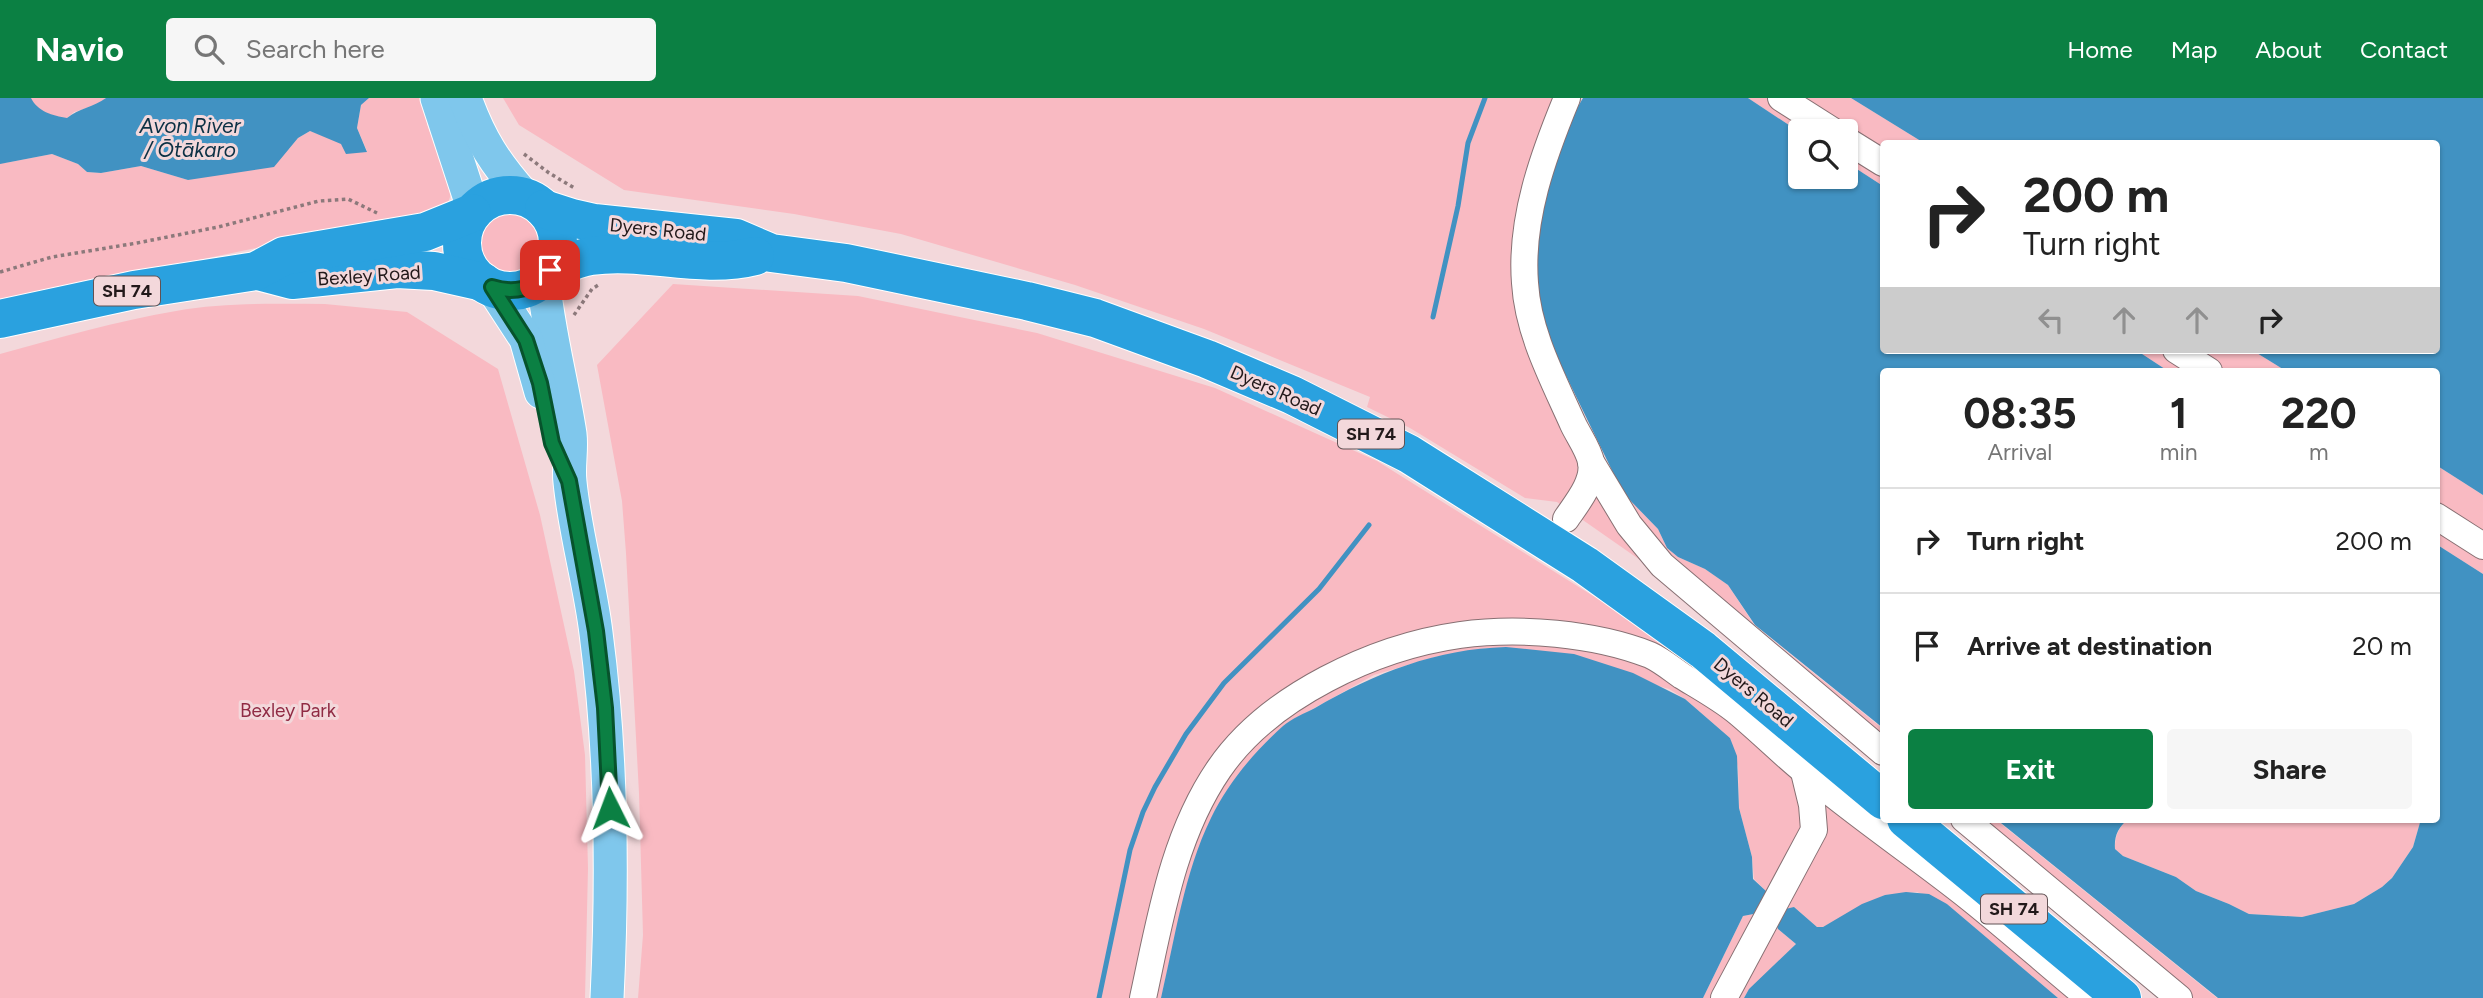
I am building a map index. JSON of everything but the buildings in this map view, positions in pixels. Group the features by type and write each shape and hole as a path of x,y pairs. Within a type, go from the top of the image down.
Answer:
{"highway":[{"name":"SH 74","path":"473,212 492,198 513,194 534,203"},
{"path":"534,203 551,217 558,238 555,260 546,274"},
{"name":"Dyers Road","path":"534,203 572,218 594,223 736,238 771,253 846,262 1094,318 1207,359 1292,396 1361,429 1454,480 1585,565 1703,650 1872,808"},
{"name":"Bexley Road","path":"0,319 134,290 256,271 284,256 425,232 473,212"},
{"path":"473,212 464,231 463,250 470,268 487,285"},
{"name":"Dyers Road","path":"546,274 594,255 736,261 771,253"},
{"name":"Bexley Road","path":"256,271 292,281 397,269 433,271 487,285"},
{"name":"SH 74","path":"487,285 509,291 519,290 536,284 546,274"},
{"name":"SH 74","path":"1911,823 2122,998"}],"main road":[{"path":"437,98 473,212"},
{"path":"465,98 490,154 534,203"},
{"path":"546,274 548,320 570,438 569,481 596,631 605,708 610,808 607,998"},
{"path":"487,285 526,340 540,383 552,443 569,481"}],"lane":[{"path":"1567,98 1554,130 1530,212 1525,246 1525,283 1527,306 1540,349 1591,462 1629,525 1662,565 1880,749"},
{"path":"1780,98 1814,119"},
{"path":"1858,147 1880,161"},
{"path":"2182,354 2204,368"},
{"path":"1566,519 1590,479 1591,462"},
{"path":"2440,519 2483,546"},
{"path":"1143,998 1183,836 1220,767 1249,735 1276,711 1302,694 1351,668 1399,650 1457,636 1528,632 1600,641 1652,656 1734,709 1804,772 1872,808"},
{"path":"1804,772 1812,805 1814,830"},
{"path":"1724,998 1814,830 1826,820 1872,808"},
{"path":"1888,823 1971,899 2089,998"},
{"path":"1969,823 2179,998"}],"path":[{"path":"519,150 548,173 580,191"},
{"path":"0,272 52,257 218,227 319,201 348,199 378,214"},
{"path":"574,315 592,289 601,283"}],"green space":[{"path":"12,98 106,98 97,105 74,112 67,118 53,120"},
{"path":"369,98 422,98 428,113 427,124 452,191 447,206 440,213 362,226 54,290 0,304 0,153 5,163 52,154 78,164 87,172 101,173 141,166 188,180 289,149 298,138 310,131 367,151 357,128 361,105"},
{"path":"503,98 1562,98 1522,295 1653,569 1557,502 1525,498 1410,428 1367,407 1370,397 1204,329 1075,285 901,234 794,214 624,190 519,125"},
{"path":"1748,98 1851,98 1919,140 1880,140 1880,184 1858,170 1858,119 1788,119 1788,124"},
{"path":"510,208 523,211 534,218 541,229 544,242 541,255 534,266 523,273 510,276 497,273 486,266 479,255 476,242 479,229 486,218 497,211"},
{"path":"673,284 858,296 1037,333 1215,388 1377,461 1654,634 1880,817 1880,823 1892,823 2080,998 2058,998 1947,904 1917,892 1885,895 1823,927 1817,927 1794,907 1778,929 1796,944 1744,998 1703,998 1743,916 1764,912 1766,891 1754,879 1752,857 1739,808 1738,767 1730,738 1685,699 1669,689 1534,650 1486,648 1435,657 1374,675 1289,722 1269,740 1182,907 1161,998 638,998 643,935 639,793 626,553 622,501 597,365"},
{"name":"Bexley Park","path":"251,304 325,304 407,312 498,369 540,515 574,671 585,755 588,868 585,998 0,998 0,354 110,325 194,308"},
{"path":"2142,354 2258,354 2281,368 2163,368"},
{"path":"2440,468 2483,495 2483,574 2440,547"},
{"path":"1623,493 1658,529 1667,548 1728,585 1755,626 1880,727 1880,742 1653,548"},
{"path":"1977,823 2000,823 2217,998 2186,998"},
{"path":"2124,823 2420,823 2413,847 2392,878 2382,887 2354,904 2302,917 2249,914 2196,891 2176,877 2123,856 2115,849 2119,829"}],"water":[{"name":"Avon River / Ōtākaro","path":"0,98 31,98 46,112 67,118 106,98 369,98 361,105 357,128 367,152 346,154 341,144 310,131 298,138 274,167 188,180 141,166 101,173 87,172 78,164 52,154 0,164"},
{"path":"1583,98 1748,98 1788,124 1788,189 1858,189 1858,170 1880,184 1880,354 2142,354 2163,368 1880,368 1880,726 1755,625 1728,585 1667,548 1658,529 1623,493 1541,320 1534,247 1547,184 1573,115"},
{"path":"1851,98 2483,98 2483,495 2440,468 2440,368 2281,368 2258,354 2440,354 2440,140 1919,140"},
{"path":"2440,547 2483,574 2483,998 2218,998 2001,823 2124,823 2115,840 2115,849 2123,856 2176,877 2196,891 2249,914 2302,917 2354,904 2392,878 2413,847 2420,823 2440,823"},
{"path":"1506,647 1574,654 1633,673 1685,699 1730,738 1737,756 1739,808 1752,857 1753,879 1766,891 1769,903 1764,912 1743,916 1703,998 1161,998 1181,906 1202,839 1225,793 1262,746 1290,721 1383,674 1455,652"},
{"path":"1906,892 1929,894 1947,904 2058,998 1744,998 1749,989 1796,944 1778,929 1774,920 1781,910 1794,907 1817,927 1823,927 1862,904 1885,895"}],"waterway":[{"path":"1433,317 1458,206 1468,143 1485,98"},
{"path":"1099,998 1130,850 1155,787 1186,734 1224,683 1319,589 1369,525"}],"route":[{"path":"550,270 536,284 527,288 509,291 492,287 519,326 532,354 552,443 569,481 596,631 605,708 610,808"}]}
